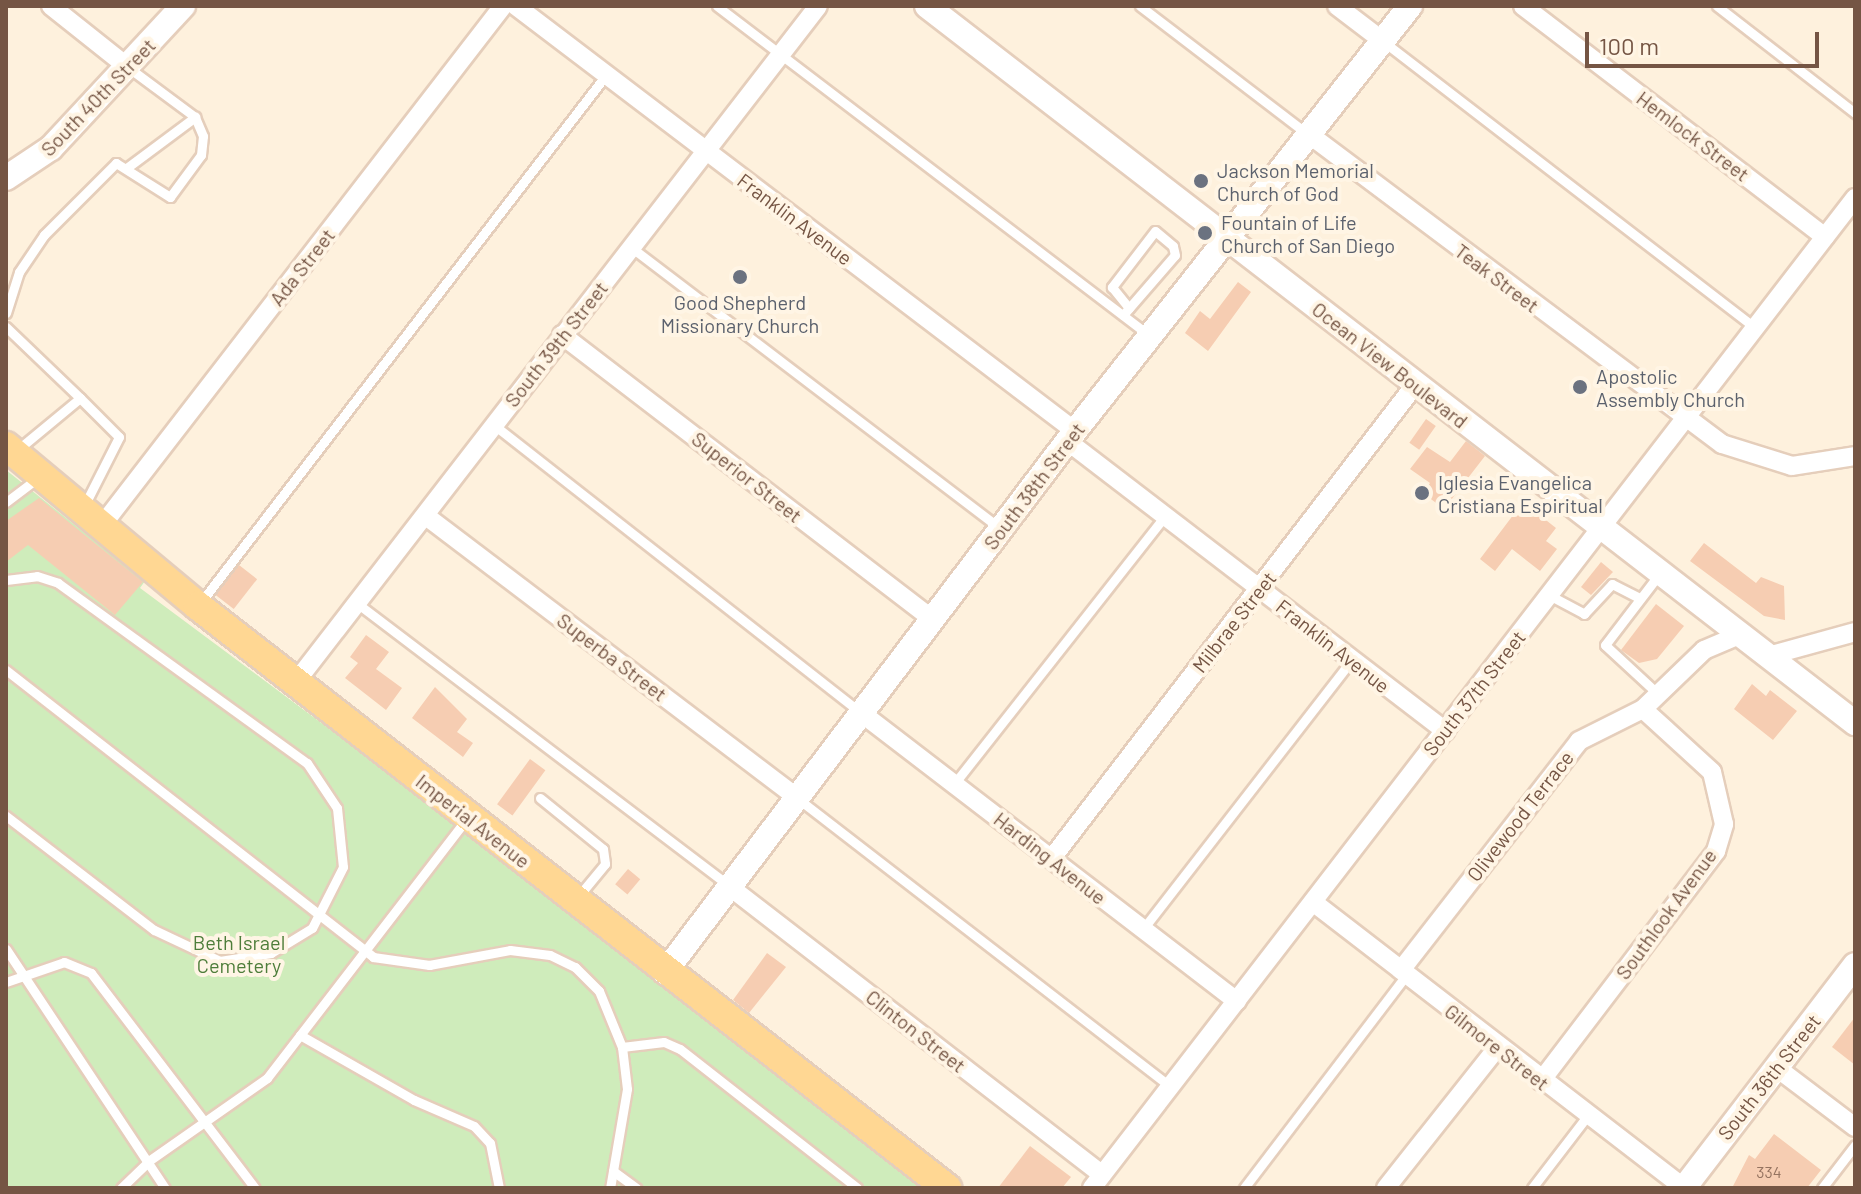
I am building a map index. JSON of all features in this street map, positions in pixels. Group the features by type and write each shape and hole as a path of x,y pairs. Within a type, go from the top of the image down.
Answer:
{"main road":[{"name":"Imperial Avenue","path":"10,450 90,520 295,683 947,1188"}],"street":[{"path":"51,6 129,68"},
{"name":"South 40th Street","path":"6,178 51,148 129,68 183,6"},
{"name":"Ada Street","path":"90,520 503,6"},
{"name":"Franklin Avenue","path":"516,6 1072,437 1164,517 1445,731"},
{"name":"South 39th Street","path":"295,683 818,6"},
{"name":"Ocean View Boulevard","path":"927,6 1855,723"},
{"path":"1337,6 1383,41"},
{"name":"South 38th Street","path":"665,972 864,715 932,619 1072,437 1229,241 1410,6"},
{"name":"Hemlock Street","path":"1523,6 1825,237"},
{"name":"Teak Street","path":"1310,135 1685,422 1738,453 1774,463 1810,466 1855,456"},
{"name":"South 37th Street","path":"1097,1182 1855,198"},
{"name":"Superior Street","path":"562,335 932,619"},
{"name":"Milbrae Street","path":"1052,858 1415,385"},
{"name":"Superba Street","path":"426,516 797,798"},
{"path":"1768,656 1855,632"},
{"name":"Olivewood Terrace","path":"1403,973 1579,741 1643,709 1704,650 1740,635"},
{"name":"Southlook Avenue","path":"1541,1081 1716,851 1724,824 1712,772 1643,709"},
{"name":"Harding Avenue","path":"864,715 1237,1001"},
{"name":"Clinton Street","path":"730,887 1097,1182"},
{"name":"Gilmore Street","path":"1313,902 1497,1048 1684,1188"},
{"name":"South 36th Street","path":"1684,1188 1855,965"},
{"path":"1386,1188 1497,1048"},
{"path":"1777,1068 1855,1127"}],"lane":[{"path":"717,6 1126,312 1151,337"},
{"path":"1140,6 1310,135"},
{"path":"1717,6 1855,113"},
{"path":"1383,41 1755,328"},
{"path":"6,313 19,272 53,223 116,163 128,167 165,195 175,194 201,155 195,117 129,68"},
{"path":"198,606 606,75"},
{"path":"128,167 195,117"},
{"path":"1155,231 1177,250 1126,312 1112,287 1155,231"},
{"path":"632,248 1002,530"},
{"path":"6,327 119,437 90,520"},
{"path":"10,450 80,398"},
{"path":"494,425 864,715"},
{"path":"6,502 39,477"},
{"path":"954,784 1164,517"},
{"path":"1658,694 1605,645 1660,573"},
{"path":"6,580 37,576 58,583 307,763 343,827 343,867 322,915 271,953 208,957 154,930 6,816"},
{"path":"1549,595 1584,614 1612,584 1639,598"},
{"path":"358,604 730,887"},
{"path":"1143,929 1352,660"},
{"path":"6,670 322,915 363,951 429,965 510,950 550,955 575,967 599,991 622,1047 627,1089 610,1188"},
{"path":"540,798 603,849 605,864 575,901"},
{"path":"797,798 1171,1087"},
{"path":"121,1188 150,1160 267,1078 469,817"},
{"path":"6,949 150,1160 165,1188"},
{"path":"6,982 24,973 64,962 91,973 255,1188"},
{"path":"1244,1188 1403,973"},
{"path":"300,1035 414,1100 474,1126 490,1143 499,1188"},
{"path":"622,1047 664,1042 680,1049 857,1188"},
{"path":"1532,1188 1588,1115"},
{"path":"1822,1188 1855,1145"},
{"path":"613,1171 636,1188"}],"green space":[{"name":"Beth Israel Cemetery","path":"6,470 145,581 140,588 449,818 924,1188 6,1188"}],"building":[{"path":"1238,282 1251,292 1208,351 1185,333 1200,311 1210,319"},
{"path":"1426,419 1436,426 1419,450 1409,443"},
{"path":"1466,441 1485,456 1444,509 1423,493 1430,483 1410,469 1427,447 1450,462"},
{"path":"39,498 143,582 115,615 28,545 6,562 6,521"},
{"path":"1523,502 1556,528 1546,541 1557,549 1540,571 1512,549 1495,571 1480,559"},
{"path":"1704,543 1756,583 1761,577 1784,586 1785,620 1764,616 1690,561"},
{"path":"1601,562 1613,572 1591,595 1581,587"},
{"path":"239,565 257,579 234,609 216,595"},
{"path":"1656,604 1684,626 1657,659 1639,663 1621,650"},
{"path":"366,635 389,652 376,669 402,688 386,710 345,678 358,663 350,657"},
{"path":"1752,684 1766,696 1770,690 1797,711 1773,740 1734,709"},
{"path":"435,687 467,719 457,732 473,743 463,757 412,718"},
{"path":"530,759 545,770 512,815 497,804"},
{"path":"628,869 640,879 627,895 615,884"},
{"path":"767,953 786,967 749,1013 733,1000"},
{"path":"1855,1017 1855,1065 1832,1047"},
{"path":"1774,1134 1821,1170 1807,1188 1732,1188 1749,1155 1755,1159"},
{"path":"1030,1146 1071,1177 1062,1188 998,1188"}],"place":[{"name":"Jackson Memorial Church of God","path":"1201,181"},
{"name":"Fountain of Life Church of San Diego","path":"1205,233"},
{"name":"Good Shepherd Missionary Church","path":"740,277"},
{"name":"Apostolic Assembly Church","path":"1580,387"},
{"name":"Iglesia Evangelica Cristiana Espiritual","path":"1422,493"}]}
